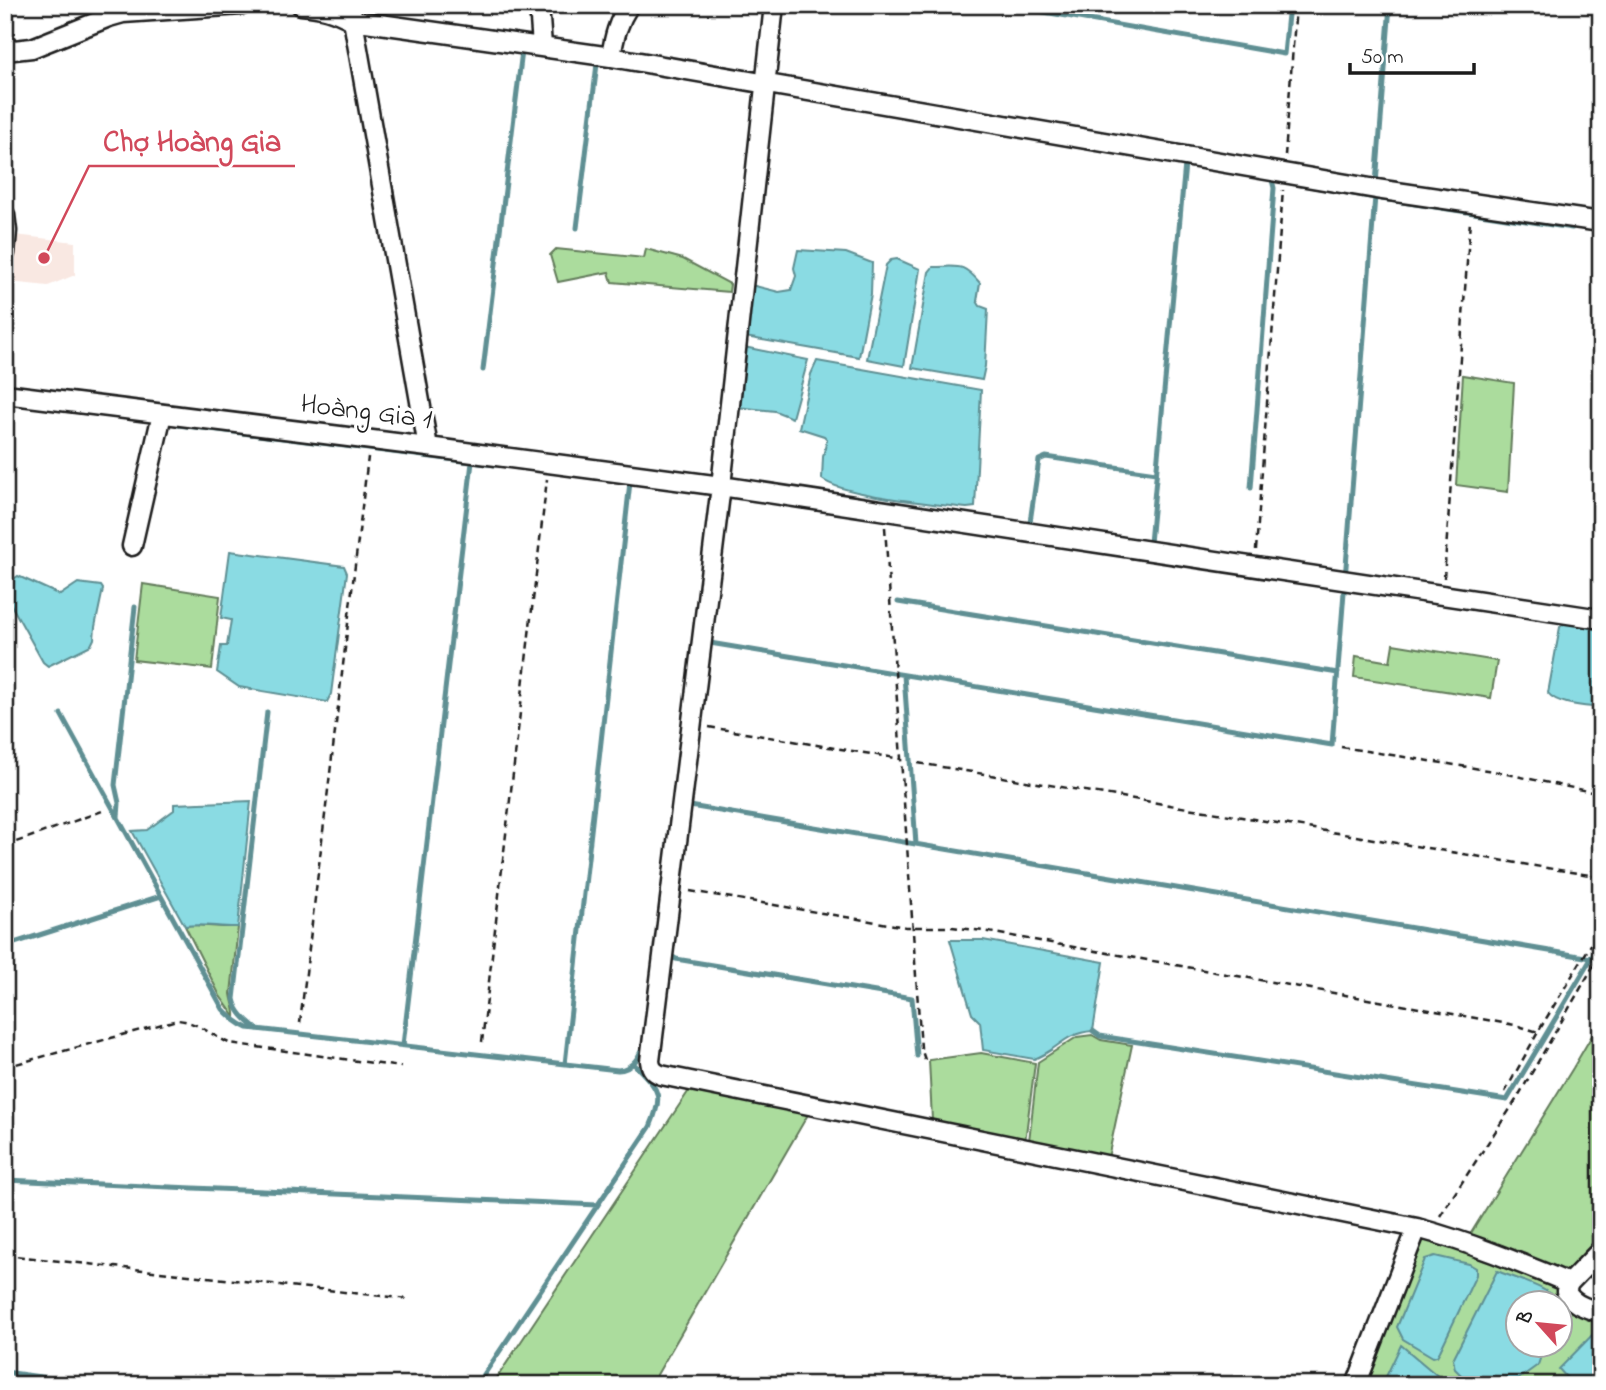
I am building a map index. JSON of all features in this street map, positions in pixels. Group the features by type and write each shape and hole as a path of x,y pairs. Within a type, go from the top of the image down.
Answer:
{"street":[{"path":"5,51 32,48 123,13 242,5"},
{"path":"301,5 1376,189 1601,222"},
{"path":"539,5 542,46"},
{"path":"611,57 615,30 629,5"},
{"path":"774,5 721,486 651,1068 656,1073 1424,1229 1569,1283"},
{"path":"351,13 428,447"},
{"path":"5,215 5,253"},
{"name":"Hoàng Gia 1","path":"5,394 721,486 1594,618"},
{"path":"132,546 162,414"},
{"path":"1356,1385 1424,1229"},
{"path":"1601,1250 1569,1283 1566,1291 1569,1298 1576,1303 1601,1312"}],"path":[{"path":"1254,566 1296,5"},
{"path":"1443,595 1472,203"},
{"path":"300,1023 370,440"},
{"path":"482,1042 548,463"},
{"path":"884,510 921,1048 925,1060"},
{"path":"1594,618 1601,561"},
{"path":"691,724 901,760"},
{"path":"1341,747 1493,771 1601,794"},
{"path":"918,763 1601,877"},
{"path":"5,846 106,810"},
{"path":"671,888 913,927 983,931 1515,1025 1538,1032"},
{"path":"1505,1092 1601,928"},
{"path":"1424,1229 1516,1100 1601,953"},
{"path":"5,1067 177,1020 188,1021 229,1043 401,1067"},
{"path":"5,1255 409,1299"}],"shaded area":[{"path":"15,235 75,242 75,275 48,286 9,282"}],"green space":[{"path":"556,249 644,258 646,249 683,259 730,284 729,292 612,282 609,272 558,282 550,255"},
{"path":"1463,375 1514,383 1508,492 1456,485"},
{"path":"143,584 220,596 212,669 134,660"},
{"path":"1393,644 1497,661 1491,698 1354,677 1356,656 1390,662"},
{"path":"185,926 238,927 231,994 235,1017 220,996"},
{"path":"1601,1020 1601,1234 1563,1275 1468,1238"},
{"path":"1092,1035 1101,1040 1132,1045 1108,1158 1029,1141 1038,1062 1077,1037"},
{"path":"981,1053 1035,1063 1025,1142 934,1124 932,1120 929,1060"},
{"path":"690,1089 810,1111 651,1385 492,1385"},
{"path":"1424,1237 1553,1283 1560,1288 1504,1288 1504,1358 1574,1358 1574,1298 1601,1317 1601,1385 1362,1385 1418,1240"}],"water":[{"path":"798,250 846,253 872,263 871,294 859,357 745,337 751,285 779,292 791,290 796,276 794,268"},
{"path":"897,259 920,269 904,366 867,359 886,265"},
{"path":"933,267 959,267 980,283 977,301 980,306 988,309 982,380 912,368 929,272"},
{"path":"744,347 808,360 792,418 775,411 737,407"},
{"path":"817,361 981,390 975,507 869,495 833,485 822,479 827,439 799,428 811,374"},
{"path":"230,551 344,566 347,573 331,694 327,702 239,687 217,672 221,646 227,646 231,620 221,618"},
{"path":"18,576 60,595 78,583 101,586 103,589 91,645 48,666 43,662 5,594 5,585"},
{"path":"1565,623 1601,628 1601,708 1565,702 1548,693 1560,627"},
{"path":"251,801 238,927 185,926 132,831 147,830 174,810 174,804"},
{"path":"950,940 983,940 1104,962 1093,1031 1068,1038 1034,1059 983,1050 980,1022 972,1014"},
{"path":"1435,1256 1469,1264 1476,1268 1476,1275 1440,1351 1433,1357 1403,1339 1397,1327 1425,1259"},
{"path":"1497,1271 1541,1288 1504,1288 1504,1358 1540,1358 1538,1365 1510,1385 1471,1385 1455,1369 1453,1359"},
{"path":"1601,1326 1601,1385 1573,1385 1559,1369 1570,1358 1574,1358 1574,1354"},
{"path":"1401,1345 1446,1383 1446,1385 1382,1385"}],"waterway":[{"path":"1004,5 1284,54 1289,5"},
{"path":"710,643 1332,745 1390,5"},
{"path":"483,370 522,51"},
{"path":"577,228 597,64"},
{"path":"1150,543 1185,164"},
{"path":"1251,488 1274,188 1272,180"},
{"path":"1281,181 1572,228"},
{"path":"178,425 495,465"},
{"path":"1030,522 1039,460 1046,457 1156,473"},
{"path":"403,1045 472,462"},
{"path":"565,1064 630,482"},
{"path":"898,602 1338,673"},
{"path":"118,817 119,803 115,785 135,607"},
{"path":"904,675 916,844"},
{"path":"257,1029 240,1012 234,999 267,712"},
{"path":"61,714 223,1009 248,1028 618,1070 632,1064 645,1041"},
{"path":"690,806 1591,958"},
{"path":"5,946 161,896"},
{"path":"1093,1031 1100,1036 1507,1100 1601,942"},
{"path":"672,952 671,956 676,959 912,998 917,1056"},
{"path":"477,1385 650,1127 657,1106 657,1092 634,1064"},
{"path":"5,1180 598,1205"},
{"path":"5,1372 97,1385"}],"place":[{"name":"Chợ Hoàng Gia","path":"44,258"}]}
